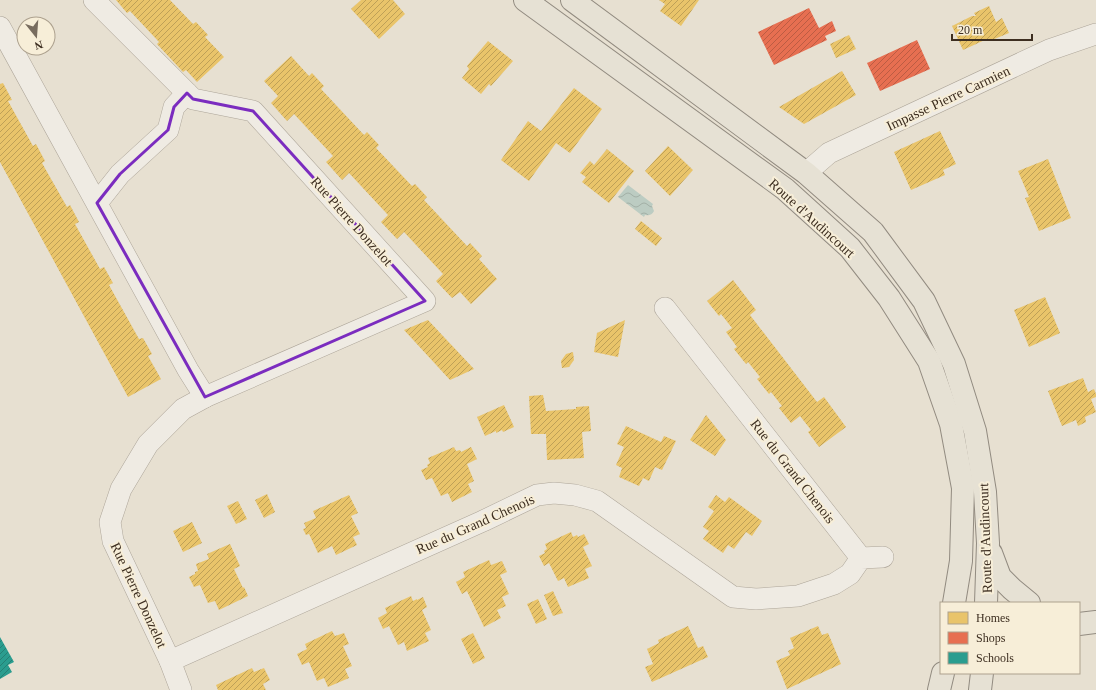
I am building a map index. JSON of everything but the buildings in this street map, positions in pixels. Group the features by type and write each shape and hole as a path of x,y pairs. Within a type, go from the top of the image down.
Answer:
{"main road":[{"name":"Route d'Audincourt","path":"525,0 784,189 850,248 889,298 929,361 951,424 963,488 961,561 954,602"},
{"name":"Route d'Audincourt","path":"572,0 806,173 873,232 924,301 954,364 975,431 985,492 988,543 986,602"},
{"path":"988,543 1000,577 1028,602"},
{"path":"1080,624 1096,622"},
{"path":"939,690 943,674"},
{"path":"980,690 982,674"}],"street":[{"name":"Rue Pierre Donzelot","path":"94,0 192,99 252,111 425,301 205,397 182,409 148,444 121,489 110,522 113,541 170,661"},
{"path":"0,27 188,370 205,397"},
{"name":"Impasse Pierre Carmien","path":"806,173 829,153 1049,50 1096,34"},
{"path":"97,203 120,174 168,130 174,106 187,93"},
{"name":"Rue du Grand Chenois","path":"170,661 537,495 554,492 575,494 598,500 733,597 756,599 798,596 834,584 850,574 861,558 665,308"},
{"path":"861,558 883,557"},
{"path":"170,661 181,690"}],"highlighted area":[{"path":"187,93 193,99 253,111 425,301 205,397 97,203 120,174 168,130 174,107"}],"water":[{"path":"628,185 653,204 652,206 654,211 651,214 645,215 644,217 618,197"}]}
